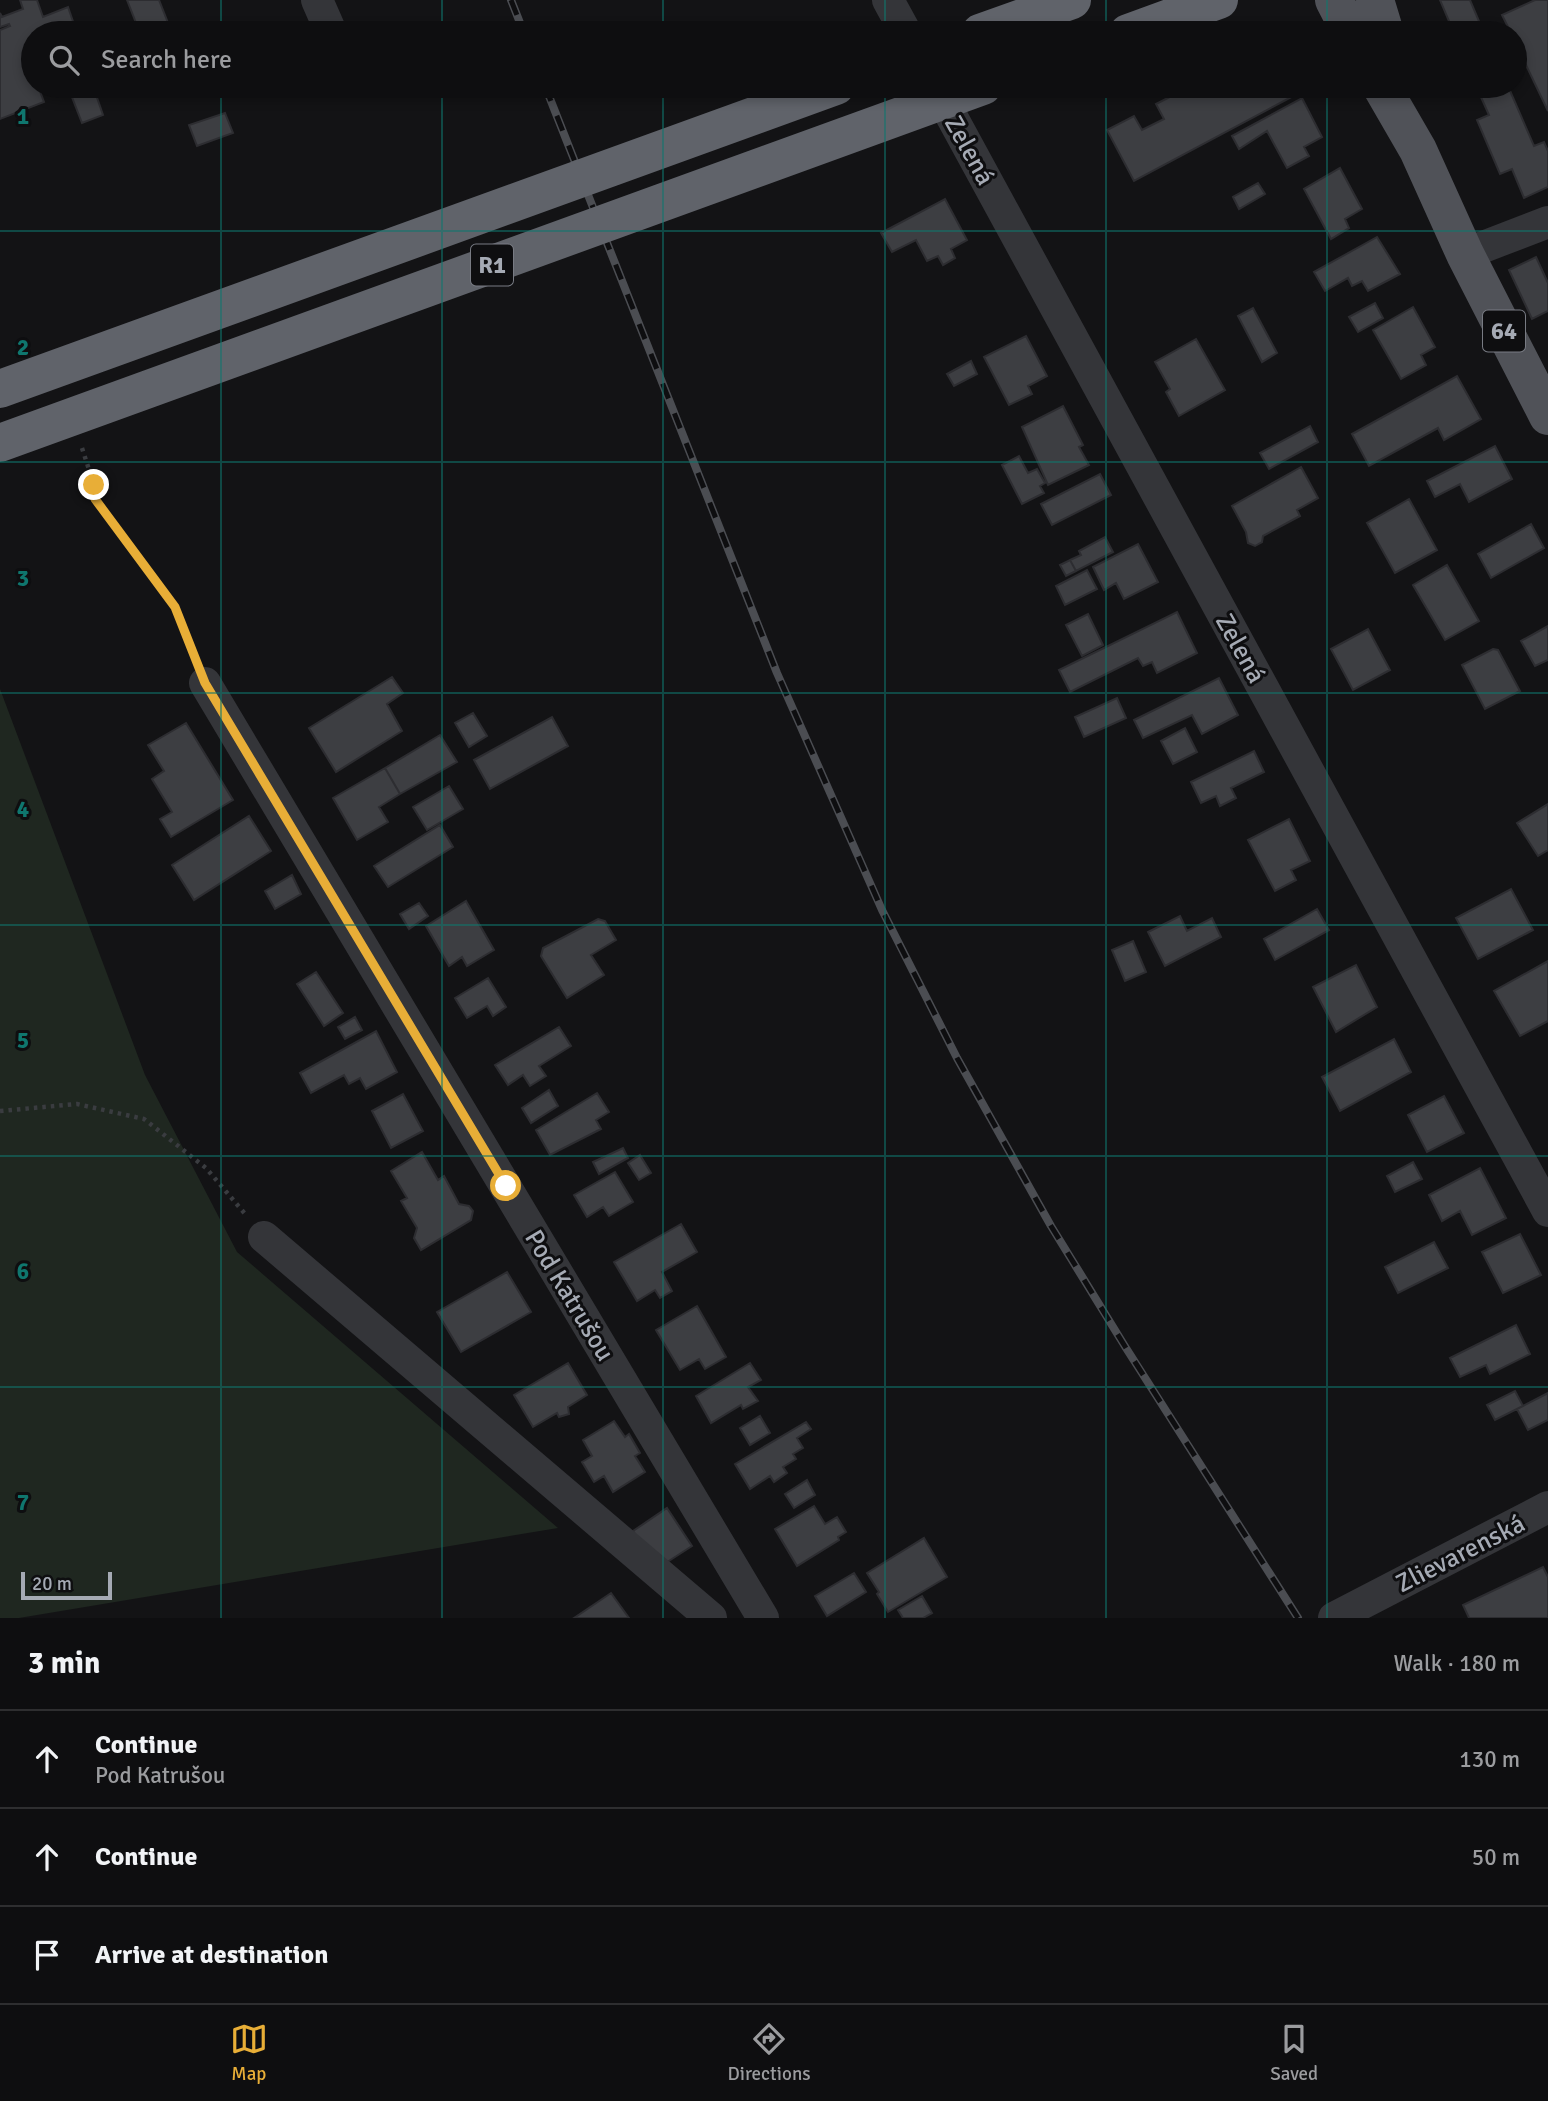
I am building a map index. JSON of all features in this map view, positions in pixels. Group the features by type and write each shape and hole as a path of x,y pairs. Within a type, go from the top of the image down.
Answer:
{"highway":[{"path":"1013,21 1072,0"},
{"path":"1161,21 1219,0"},
{"name":"R1","path":"0,390 803,98"},
{"name":"R1","path":"0,443 950,98"}],"main road":[{"path":"1334,0 1345,21"},
{"path":"1375,0 1381,21"},
{"name":"64","path":"1388,98 1418,150 1465,254 1548,416"},
{"name":"64","path":"1403,98 1418,150"}],"street":[{"path":"317,0 326,21"},
{"path":"888,0 899,21"},
{"name":"Zelená","path":"942,98 1548,1211"},
{"path":"1465,254 1548,222"},
{"name":"Pod Katrušou","path":"205,683 763,1618"},
{"path":"264,1237 711,1618"},
{"name":"Zlievarenská","path":"1334,1618 1548,1507"}],"path":[{"path":"82,447 94,485 95,499 175,607 205,683"},
{"path":"0,1111 77,1104 144,1119 206,1168 264,1237"}],"shaded area":[{"path":"0,689 145,1075 237,1252 558,1528 19,1618 0,1618"}],"building":[{"path":"20,0 37,0 43,17 68,7 73,21 21,21 21,98 42,98 44,102 0,119 0,30 10,26 0,27 0,13 2,17 23,9"},
{"path":"127,0 159,0 167,21 135,21"},
{"path":"1440,0 1470,0 1479,21 1449,21"},
{"path":"1535,0 1548,0 1548,111 1527,67 1527,21 1505,21 1502,15"},
{"path":"72,98 97,98 103,115 82,123"},
{"path":"1168,98 1290,98 1134,181 1107,130 1134,116 1142,130 1164,119 1156,104"},
{"path":"1302,98 1322,137 1304,147 1309,156 1287,168 1267,131 1239,149 1232,136"},
{"path":"1481,98 1513,98 1534,146 1544,142 1548,151 1548,187 1524,198 1512,169 1500,174 1477,120 1489,115"},
{"path":"225,113 233,133 197,146 189,125"},
{"path":"1340,168 1362,209 1345,219 1349,228 1331,239 1304,189"},
{"path":"1258,183 1265,194 1239,209 1233,197"},
{"path":"945,199 967,240 951,249 955,258 943,265 938,256 927,261 916,240 892,252 881,233"},
{"path":"1377,237 1400,274 1368,291 1362,281 1352,286 1348,278 1325,291 1314,272"},
{"path":"1536,257 1548,283 1548,311 1532,319 1509,270"},
{"path":"1375,303 1383,318 1358,332 1349,317"},
{"path":"1413,307 1435,347 1421,355 1426,365 1401,379 1373,330"},
{"path":"1253,308 1277,353 1262,362 1238,316"},
{"path":"1026,336 1047,376 1028,386 1032,394 1009,405 984,357"},
{"path":"1196,339 1225,390 1179,416 1166,392 1170,389 1155,362"},
{"path":"971,361 977,374 954,386 947,374"},
{"path":"1457,376 1481,419 1444,440 1438,428 1369,466 1352,434"},
{"path":"1063,406 1083,445 1079,447 1089,465 1048,485 1022,427"},
{"path":"1310,426 1318,442 1269,469 1260,453"},
{"path":"1495,446 1512,479 1469,502 1460,484 1435,497 1427,481"},
{"path":"1019,456 1028,473 1037,469 1045,483 1040,486 1044,493 1022,504 1002,465"},
{"path":"1301,467 1318,498 1297,510 1300,516 1263,536 1262,542 1255,546 1248,543 1246,532 1232,506"},
{"path":"1100,474 1111,495 1052,525 1041,504"},
{"path":"1409,499 1437,550 1395,573 1367,523"},
{"path":"1531,524 1544,548 1491,578 1478,554"},
{"path":"1105,537 1113,552 1076,571 1070,560 1081,555 1079,551"},
{"path":"1138,544 1158,582 1124,599 1116,583 1104,590 1093,567"},
{"path":"1070,560 1076,571 1066,576 1060,565"},
{"path":"1447,565 1479,621 1445,640 1413,585"},
{"path":"1087,570 1097,589 1065,605 1056,586"},
{"path":"1177,612 1197,653 1157,673 1152,662 1143,666 1138,658 1070,692 1059,670"},
{"path":"1088,614 1103,645 1082,656 1066,625"},
{"path":"1548,626 1548,660 1535,666 1521,641"},
{"path":"1368,629 1390,670 1353,690 1331,649"},
{"path":"1493,649 1498,650 1520,691 1485,709 1462,665"},
{"path":"392,677 403,693 387,704 402,731 336,772 309,728"},
{"path":"1219,678 1238,715 1202,734 1192,715 1143,738 1134,720"},
{"path":"1117,698 1126,718 1084,737 1075,717"},
{"path":"473,713 487,736 469,747 455,723"},
{"path":"552,717 568,746 490,789 474,760"},
{"path":"186,723 233,800 171,837 160,819 172,812 152,779 164,771 148,745"},
{"path":"1185,728 1197,752 1173,764 1161,741"},
{"path":"440,735 457,762 400,794 385,768"},
{"path":"1254,751 1264,772 1231,788 1236,798 1220,806 1216,796 1201,803 1191,782"},
{"path":"385,768 400,794 379,807 388,822 357,840 333,798"},
{"path":"449,786 463,809 427,830 413,807"},
{"path":"1548,804 1548,850 1538,856 1517,823"},
{"path":"249,816 271,851 194,900 172,865"},
{"path":"1289,819 1310,861 1291,870 1296,880 1275,891 1248,840"},
{"path":"440,825 453,847 388,887 374,866"},
{"path":"292,875 301,894 275,909 265,891"},
{"path":"1511,889 1533,930 1478,959 1456,918"},
{"path":"466,901 494,950 467,966 462,957 449,966 426,926"},
{"path":"419,903 428,916 409,929 400,914"},
{"path":"1317,909 1329,930 1275,960 1264,939"},
{"path":"1180,916 1187,931 1212,918 1221,937 1165,966 1148,932"},
{"path":"598,919 605,921 616,940 591,955 604,975 567,998 541,956 543,948"},
{"path":"1133,941 1146,972 1125,981 1112,950"},
{"path":"1548,961 1548,1021 1520,1036 1494,991"},
{"path":"1356,965 1377,1007 1336,1032 1313,987"},
{"path":"316,972 343,1013 324,1026 297,984"},
{"path":"488,978 506,1007 493,1016 487,1006 467,1018 455,998"},
{"path":"355,1017 362,1030 345,1039 338,1027"},
{"path":"559,1027 571,1046 539,1066 546,1076 530,1086 523,1075 508,1085 495,1065"},
{"path":"376,1031 397,1072 366,1089 360,1078 349,1084 344,1075 311,1093 300,1073"},
{"path":"1394,1039 1411,1072 1340,1111 1322,1077"},
{"path":"549,1090 558,1106 531,1123 522,1108"},
{"path":"597,1093 609,1112 596,1120 601,1129 550,1155 536,1130"},
{"path":"403,1094 423,1131 391,1148 372,1111"},
{"path":"1444,1096 1464,1133 1427,1152 1408,1115"},
{"path":"623,1148 628,1158 599,1174 593,1162"},
{"path":"422,1152 438,1180 444,1176 459,1204 469,1206 473,1211 471,1220 421,1250 414,1238 417,1228 401,1201 407,1198 391,1171"},
{"path":"640,1155 651,1173 639,1180 628,1163"},
{"path":"1413,1162 1422,1179 1395,1192 1387,1176"},
{"path":"1480,1168 1506,1218 1472,1235 1460,1211 1442,1221 1429,1195"},
{"path":"615,1172 633,1202 609,1216 603,1207 587,1217 574,1195"},
{"path":"681,1224 697,1252 662,1272 672,1291 660,1298 655,1290 637,1301 614,1262"},
{"path":"1520,1234 1541,1275 1503,1293 1482,1252"},
{"path":"1434,1242 1448,1268 1398,1293 1385,1267"},
{"path":"507,1272 531,1312 461,1352 437,1312"},
{"path":"697,1306 726,1357 705,1369 699,1359 680,1370 656,1330"},
{"path":"1516,1325 1530,1354 1490,1374 1486,1365 1460,1377 1450,1358"},
{"path":"568,1363 587,1395 568,1407 569,1414 559,1417 557,1413 533,1427 514,1395"},
{"path":"750,1363 761,1380 748,1387 758,1401 743,1409 741,1405 711,1423 696,1396"},
{"path":"1515,1391 1523,1406 1495,1420 1487,1405"},
{"path":"1548,1393 1548,1420 1528,1430 1517,1409"},
{"path":"760,1416 770,1433 750,1445 740,1428"},
{"path":"614,1421 625,1437 629,1434 640,1453 635,1456 645,1472 613,1492 604,1476 594,1482 582,1462 592,1456 583,1440"},
{"path":"806,1422 811,1429 797,1438 803,1448 793,1454 796,1459 783,1467 787,1473 774,1482 770,1476 750,1489 735,1464"},
{"path":"807,1480 815,1495 794,1508 785,1494"},
{"path":"814,1506 825,1524 837,1517 846,1532 838,1537 839,1540 797,1566 775,1529"},
{"path":"667,1508 692,1546 658,1568 633,1531"},
{"path":"924,1538 947,1577 888,1612 867,1573"},
{"path":"1543,1567 1548,1577 1548,1618 1469,1618 1463,1605"},
{"path":"854,1573 866,1592 827,1616 815,1596"},
{"path":"611,1593 629,1618 574,1618"},
{"path":"922,1596 932,1613 923,1618 903,1618 898,1610"}],"railway":[{"path":"511,0 519,21"},
{"path":"550,98 777,673 882,910 957,1058 1051,1226 1298,1618"}],"route":[{"path":"94,485 95,499 175,607 205,683 506,1186"}]}
